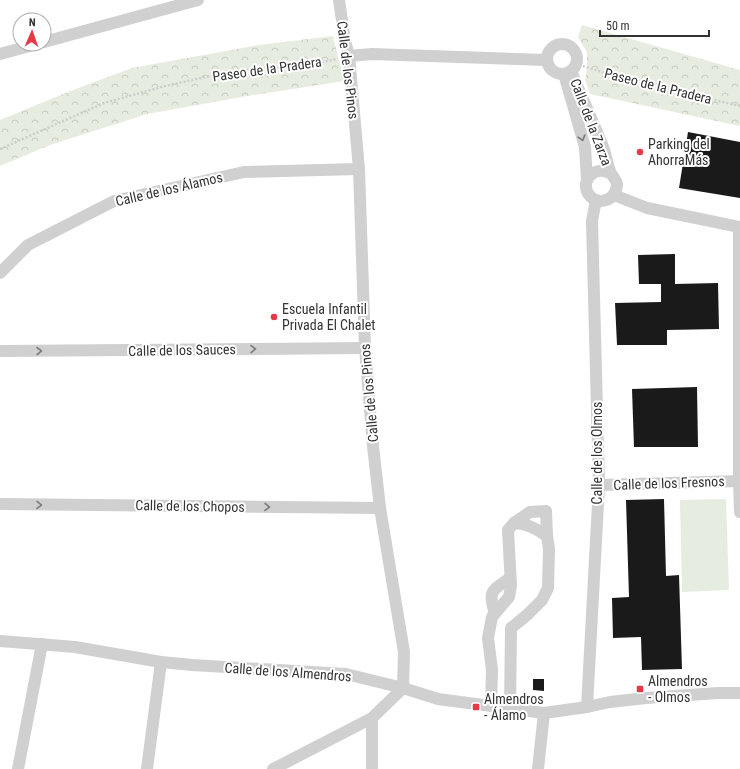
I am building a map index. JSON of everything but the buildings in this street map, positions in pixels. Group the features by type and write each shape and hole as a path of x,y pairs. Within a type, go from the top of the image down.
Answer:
{"street":[{"path":"52,40 198,0"},
{"name":"Calle de los Pinos","path":"339,0 345,41 349,56 359,169 365,348 373,446 380,508 404,652 403,688"},
{"path":"562,43 568,44 572,47 578,59 570,70 556,73 548,66 546,60 547,55 549,49 553,45 562,43"},
{"path":"0,54 12,51"},
{"path":"349,56 372,54 546,60"},
{"name":"Calle de la Zarza","path":"570,70 603,148 610,173"},
{"name":"Calle de la Zarza","path":"570,70 585,147 587,180"},
{"name":"Calle de los Álamos","path":"0,273 28,245 114,201 244,172 359,169"},
{"path":"600,170 610,173 616,180 617,185 614,195 607,200 602,201 592,198 587,191 587,180 595,172 600,170"},
{"path":"614,195 647,208 740,227 740,512"},
{"name":"Calle de los Olmos","path":"587,706 599,485 592,221 596,200"},
{"name":"Calle de los Sauces","path":"0,351 365,348"},
{"name":"Calle de los Fresnos","path":"599,485 739,481"},
{"name":"Calle de los Chopos","path":"0,504 380,508"},
{"path":"491,706 492,670 488,638 492,617 509,597 511,586 508,530 514,523 530,512 546,511 549,549 548,588 542,600 511,628 510,708"},
{"path":"514,523 522,523 547,536"},
{"name":"Calle de los Almendros","path":"0,640 75,648 161,662 346,674 403,688 438,699 544,712 646,698 740,693"},
{"path":"18,769 42,644"},
{"path":"147,769 161,662"},
{"path":"273,769 372,718 403,688"},
{"path":"538,769 544,712"},
{"path":"372,718 372,769"}],"path":[{"name":"Paseo de la Pradera","path":"0,149 104,103 165,86 233,71 308,65 349,56"},
{"name":"Paseo de la Pradera","path":"570,70 631,81 740,106"}],"green space":[{"path":"582,25 740,70 740,126 590,94 585,80 587,69 587,52 578,37"},
{"path":"333,36 344,81 247,96 147,114 50,145 0,166 0,120 73,90 132,68 259,45"},
{"path":"726,499 729,590 682,592 680,500"}],"place":[{"name":"Parking del AhorraMás","path":"640,152"},
{"name":"Escuela Infantil Privada El Chalet","path":"274,317"},
{"name":"Almendros - Olmos","path":"640,689"},
{"name":"Almendros - Álamo","path":"476,707"}]}
